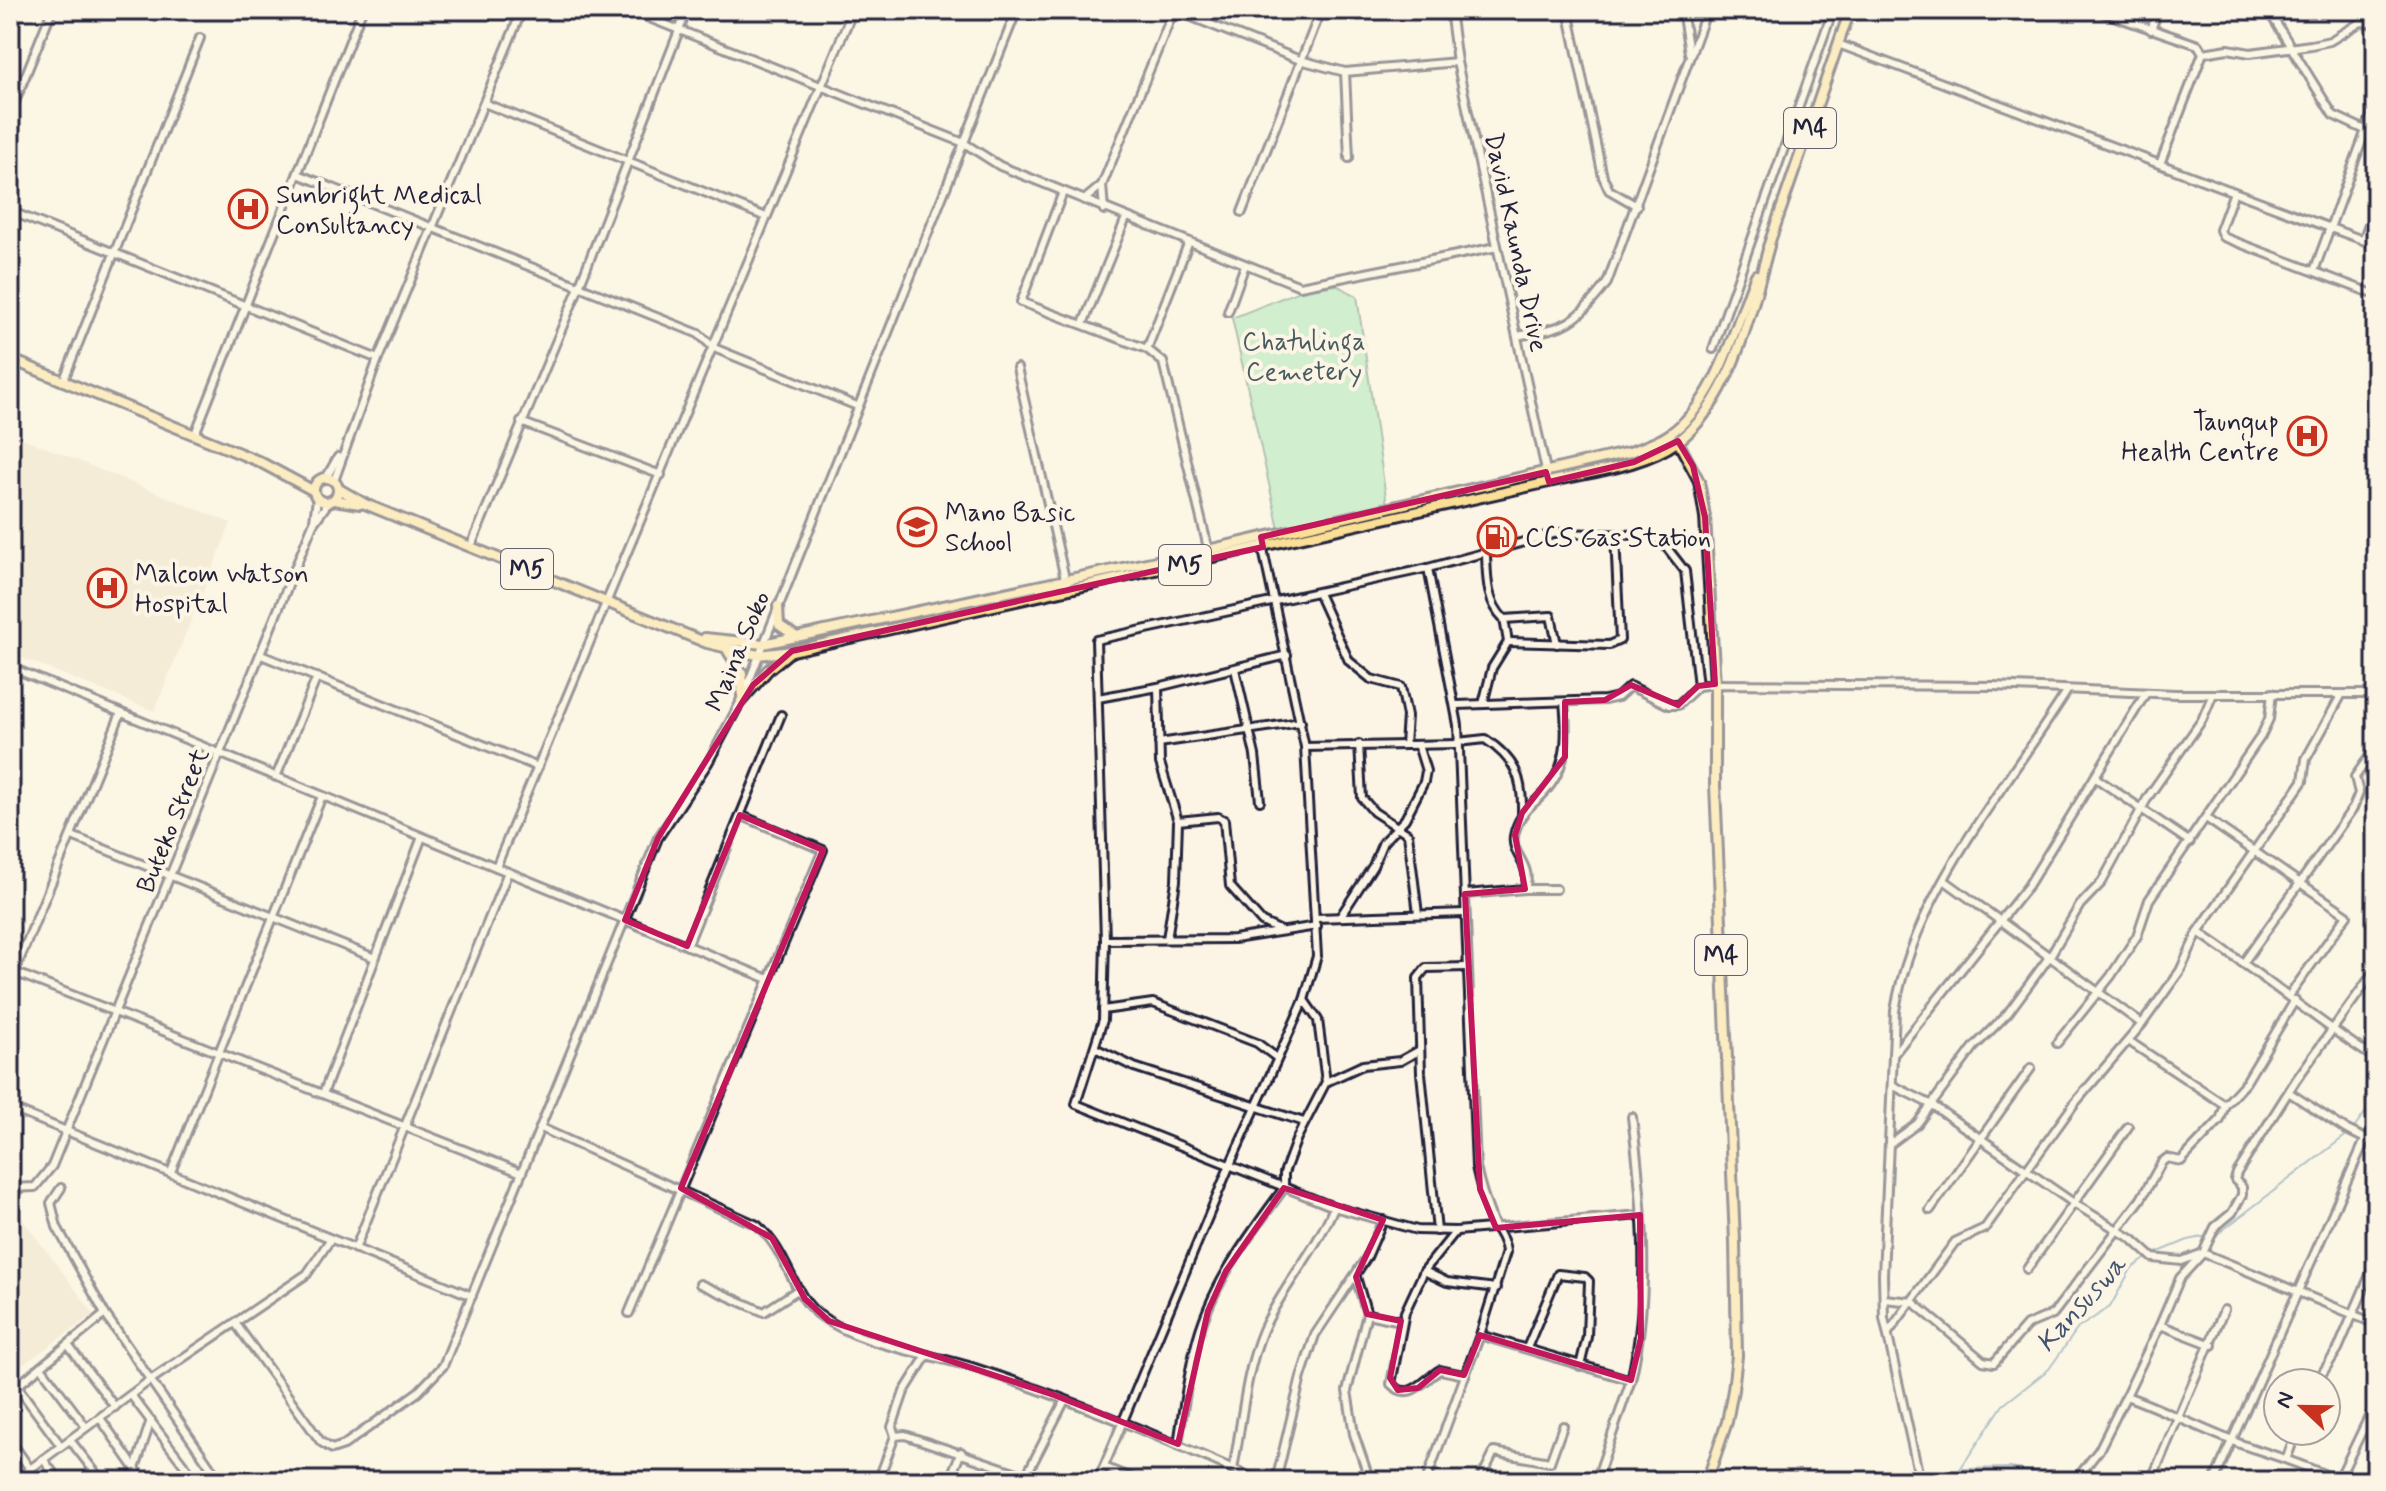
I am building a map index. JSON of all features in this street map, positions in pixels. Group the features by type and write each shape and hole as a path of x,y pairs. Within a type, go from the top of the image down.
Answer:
{"main road":[{"name":"M4","path":"1678,441 1708,406 1738,350 1772,235 1850,10"},
{"name":"M4","path":"1707,1481 1727,1422 1737,1356 1735,1241 1715,785 1715,684 1703,500 1693,466 1671,433 1710,385 1769,246"},
{"name":"M5","path":"10,359 292,476 330,482 365,504 689,636 726,649 758,655 792,651 1068,590 1262,542 1549,482 1634,462 1678,441"},
{"name":"M5","path":"1262,542 1630,452 1671,433"},
{"name":"M5","path":"292,476 316,495 331,502 365,504"},
{"path":"316,495 330,482"},
{"path":"330,482 331,502"},
{"name":"M5","path":"689,636 763,644 1064,580 1209,554"},
{"path":"778,606 779,625 787,633 798,636"},
{"path":"726,649 742,673 741,701"},
{"path":"741,701 768,670 792,651"}],"street":[{"path":"10,114 52,10"},
{"path":"195,434 362,10"},
{"path":"330,482 522,10"},
{"path":"629,10 964,143 1000,166 1104,210 1308,287 1497,247"},
{"path":"471,546 579,287 687,10"},
{"path":"496,867 853,10"},
{"name":"Maina Soko","path":"236,1324 321,1442 332,1449 344,1445 433,1380 443,1366 658,838 708,763 741,701 1017,10"},
{"path":"1104,210 1102,185 1174,10 1300,60 1345,72 1457,62"},
{"path":"1242,212 1321,10"},
{"name":"David Kaunda Drive","path":"1450,10 1457,62 1549,482"},
{"path":"1568,10 1603,177 1609,190 1637,206"},
{"path":"1682,10 1690,56"},
{"path":"1517,336 1567,326 1578,319 1607,283 1707,10"},
{"path":"1713,349 1833,10"},
{"path":"2096,10 2198,45 2203,53"},
{"path":"2151,30 2158,10"},
{"path":"2268,10 2333,115 2376,135"},
{"path":"2203,53 2228,49 2250,53 2330,41 2361,22 2376,24"},
{"path":"63,382 200,38"},
{"path":"1838,44 2376,245"},
{"path":"2160,164 2203,53"},
{"path":"1345,72 1349,158"},
{"path":"484,103 766,217"},
{"path":"2314,271 2376,103"},
{"path":"298,174 431,230 699,334 714,348 857,406"},
{"path":"1084,200 1102,185"},
{"path":"1063,192 1020,296 1026,305 1147,349 1163,362 1209,554"},
{"path":"2234,192 2220,235 2376,295"},
{"path":"2363,240 2376,206"},
{"path":"10,211 378,359"},
{"path":"1083,324 1126,218"},
{"path":"1755,231 1772,235"},
{"path":"1147,349 1188,244"},
{"path":"1228,312 1245,265"},
{"path":"1017,368 1068,590"},
{"path":"521,422 661,475"},
{"name":"Buteko Street","path":"10,1188 28,1189 41,1182 67,1130 313,524 316,495"},
{"name":"Buteko Street","path":"313,524 331,502"},
{"path":"1640,1215 1437,1231 1334,1207 1076,1104 1095,1048 1103,1010 1105,940 1096,640 1428,568 1557,533 1583,531 1615,536 1638,535 1661,540 1682,563 1698,686"},
{"path":"1508,642 1609,645 1620,640 1615,536"},
{"path":"1098,1481 1255,1106 1304,1000 1317,956 1305,747 1262,542"},
{"path":"1483,704 1492,668 1508,642 1504,619 1495,609 1488,589 1486,554"},
{"path":"1426,1481 1480,1335 1506,1252 1476,1167 1457,705 1428,568"},
{"path":"1318,593 1349,661 1371,679 1401,687 1407,716 1405,745"},
{"path":"1504,619 1551,616 1557,644"},
{"path":"261,655 538,767"},
{"path":"1098,698 1158,687 1287,655"},
{"path":"10,667 766,978"},
{"path":"1235,669 1260,801"},
{"path":"276,777 317,677"},
{"path":"1457,705 1605,700 1618,697 1630,686 1669,705 1678,705 1698,686 1715,684 2146,693 2376,694"},
{"path":"1158,687 1162,775 1178,821 1176,881 1167,939"},
{"path":"1920,1481 1888,1333 1884,1299 1895,1011 1903,969 1944,880 2067,691"},
{"path":"1893,1055 2002,922 2096,778 2146,693"},
{"path":"2057,1043 2100,991 2137,936 2149,900 2261,736 2269,719 2272,693"},
{"path":"1890,1144 1917,1124 2050,956 2080,905 2110,870 2141,810 2202,720 2213,694"},
{"path":"1888,1333 1955,1242 1985,1228 2086,1089 2130,1042 2180,971 2198,932 2303,781 2306,759 2342,694"},
{"path":"1522,813 1544,791 1565,757 1564,702"},
{"path":"10,983 121,713"},
{"path":"687,946 781,715"},
{"path":"1159,743 1301,722"},
{"path":"1305,747 1418,745 1485,739 1511,759 1520,777 1522,813 1514,841 1525,863 1525,889"},
{"path":"1359,744 1362,798 1374,812 1408,834 1418,914"},
{"path":"1340,917 1373,866 1383,842 1400,826 1427,776 1418,745"},
{"path":"2244,962 2353,808 2359,793 2355,777 2376,747"},
{"path":"2096,778 2190,842"},
{"path":"171,1172 322,796"},
{"path":"629,1313 766,978 823,850 740,815"},
{"path":"1178,821 1218,817 1224,820 1230,886 1262,922 1284,932"},
{"path":"1884,1299 1913,1302 1983,1361 1994,1363 2027,1325 2053,1314 2141,1199 2162,1162 2167,1158 2181,1161 2189,1156 2220,1120 2225,1105 2246,1082 2292,998 2347,915 2206,818"},
{"path":"72,836 375,958"},
{"path":"323,1094 422,837"},
{"path":"355,1249 508,872"},
{"path":"1944,880 2142,1024"},
{"path":"1465,894 1556,889"},
{"path":"1316,918 1465,913"},
{"path":"1105,940 1234,939 1317,926"},
{"path":"2198,932 2244,962 2330,1030 2376,1059"},
{"path":"1437,1231 1420,1050 1418,978 1421,971 1467,967"},
{"path":"2185,1273 2237,1204 2243,1188 2235,1176 2330,1030 2376,969"},
{"path":"14,972 522,1173"},
{"path":"1178,1444 1195,1346 1208,1311 1226,1271 1284,1188 1286,1166 1304,1122 1318,1103 1326,1082 1318,1020 1304,1000"},
{"path":"1103,1010 1153,1003 1257,1043 1277,1058"},
{"path":"2130,1042 2225,1105"},
{"path":"1095,1048 1134,1067 1304,1122"},
{"path":"1326,1082 1363,1065 1400,1061 1420,1050"},
{"path":"2368,1054 2376,1050"},
{"path":"1930,1210 2031,1068"},
{"path":"1892,1085 1932,1105 2075,1204 2117,1229 2153,1258 2182,1261 2203,1253 2376,1324"},
{"path":"2290,1093 2353,1134 2376,1144"},
{"path":"10,1108 472,1296"},
{"path":"1596,1481 1631,1380 1641,1338 1644,1275 1632,1117"},
{"path":"2027,1269 2128,1127"},
{"path":"2214,1481 2230,1438 2300,1292 2367,1140 2376,1127"},
{"path":"541,1128 681,1188 757,1225 783,1253 811,1307 829,1321 871,1339 1065,1400 1178,1444 1259,1481"},
{"path":"61,1188 51,1203 53,1216 105,1314 220,1481"},
{"path":"1233,1469 1255,1355 1263,1330 1316,1246 1334,1207"},
{"path":"1276,1481 1310,1347 1325,1318 1356,1277 1383,1220"},
{"path":"1456,1231 1424,1271 1401,1321 1398,1352 1390,1378 1393,1388 1413,1390 1440,1370 1464,1375"},
{"path":"14,1481 149,1381 307,1274 330,1240"},
{"path":"2075,1481 2099,1450 2126,1396 2185,1273 2188,1265 2182,1261"},
{"path":"2327,1367 2376,1261"},
{"path":"1424,1271 1447,1282 1496,1288"},
{"path":"1527,1348 1556,1275 1585,1277 1589,1281 1587,1328 1580,1366"},
{"path":"1356,1277 1367,1314 1347,1391 1354,1434 1370,1481"},
{"path":"700,1284 764,1312 799,1289"},
{"path":"2151,1481 2212,1345 2224,1310"},
{"path":"10,1392 105,1314"},
{"path":"1367,1314 1401,1321"},
{"path":"2160,1325 2212,1345"},
{"path":"1480,1335 1631,1380"},
{"path":"68,1345 115,1407"},
{"path":"878,1481 895,1436 892,1427 904,1392 927,1355"},
{"path":"41,1367 86,1427"},
{"path":"17,1386 61,1446"},
{"path":"131,1395 196,1481"},
{"path":"2126,1396 2230,1438 2287,1457 2338,1481 2376,1402"},
{"path":"895,1436 911,1435 1021,1477 1030,1473 1065,1400"},
{"path":"100,1418 144,1481"},
{"path":"131,1481 151,1419"},
{"path":"1480,1481 1494,1452 1550,1462 1563,1426"},
{"path":"10,1440 30,1469"},
{"path":"70,1440 102,1481"},
{"path":"2287,1457 2291,1447"},
{"path":"949,1481 961,1452"},
{"path":"43,1459 59,1481"},
{"path":"1104,1467 1138,1481"},
{"path":"1004,1481 1008,1472"}],"highlighted area":[{"path":"1678,441 1693,466 1705,517 1715,684 1698,686 1678,705 1631,685 1605,700 1565,702 1565,757 1522,813 1515,835 1525,889 1465,894 1480,1189 1496,1228 1640,1215 1641,1338 1631,1380 1480,1335 1464,1375 1440,1370 1418,1388 1398,1390 1390,1378 1401,1321 1367,1314 1356,1277 1383,1220 1284,1188 1226,1271 1208,1311 1178,1444 1054,1395 829,1321 805,1299 772,1238 681,1188 823,850 740,815 687,946 625,920 658,838 753,685 792,651 1263,547 1261,537 1546,472 1549,482 1634,462"}],"shaded area":[{"name":"Malcom Watson Hospital","path":"10,433 231,523 154,711 10,653"},
{"path":"10,1203 94,1314 10,1374"}],"green space":[{"name":"Chatulinga Cemetery","path":"1336,285 1357,296 1387,505 1279,529 1232,318 1302,290"}],"waterway":[{"name":"Kansuswa","path":"2215,1236 2353,1130 2376,1097"},
{"name":"Kansuswa","path":"2154,1254 2188,1240 2208,1236"},
{"name":"Kansuswa","path":"1952,1481 2003,1405 2049,1369 2078,1328 2110,1307 2131,1269 2148,1257"},
{"path":"1964,1469 2010,1468 2070,1477"},
{"path":"2082,1478 2097,1481"}],"place":[{"name":"Sunbright Medical Consultancy","path":"248,209"},
{"name":"Taungup Health Centre","path":"2307,436"},
{"name":"Mano Basic School","path":"917,527"},
{"name":"CCS Gas Station","path":"1497,537"},
{"name":"Malcom Watson Hospital","path":"107,588"}]}
